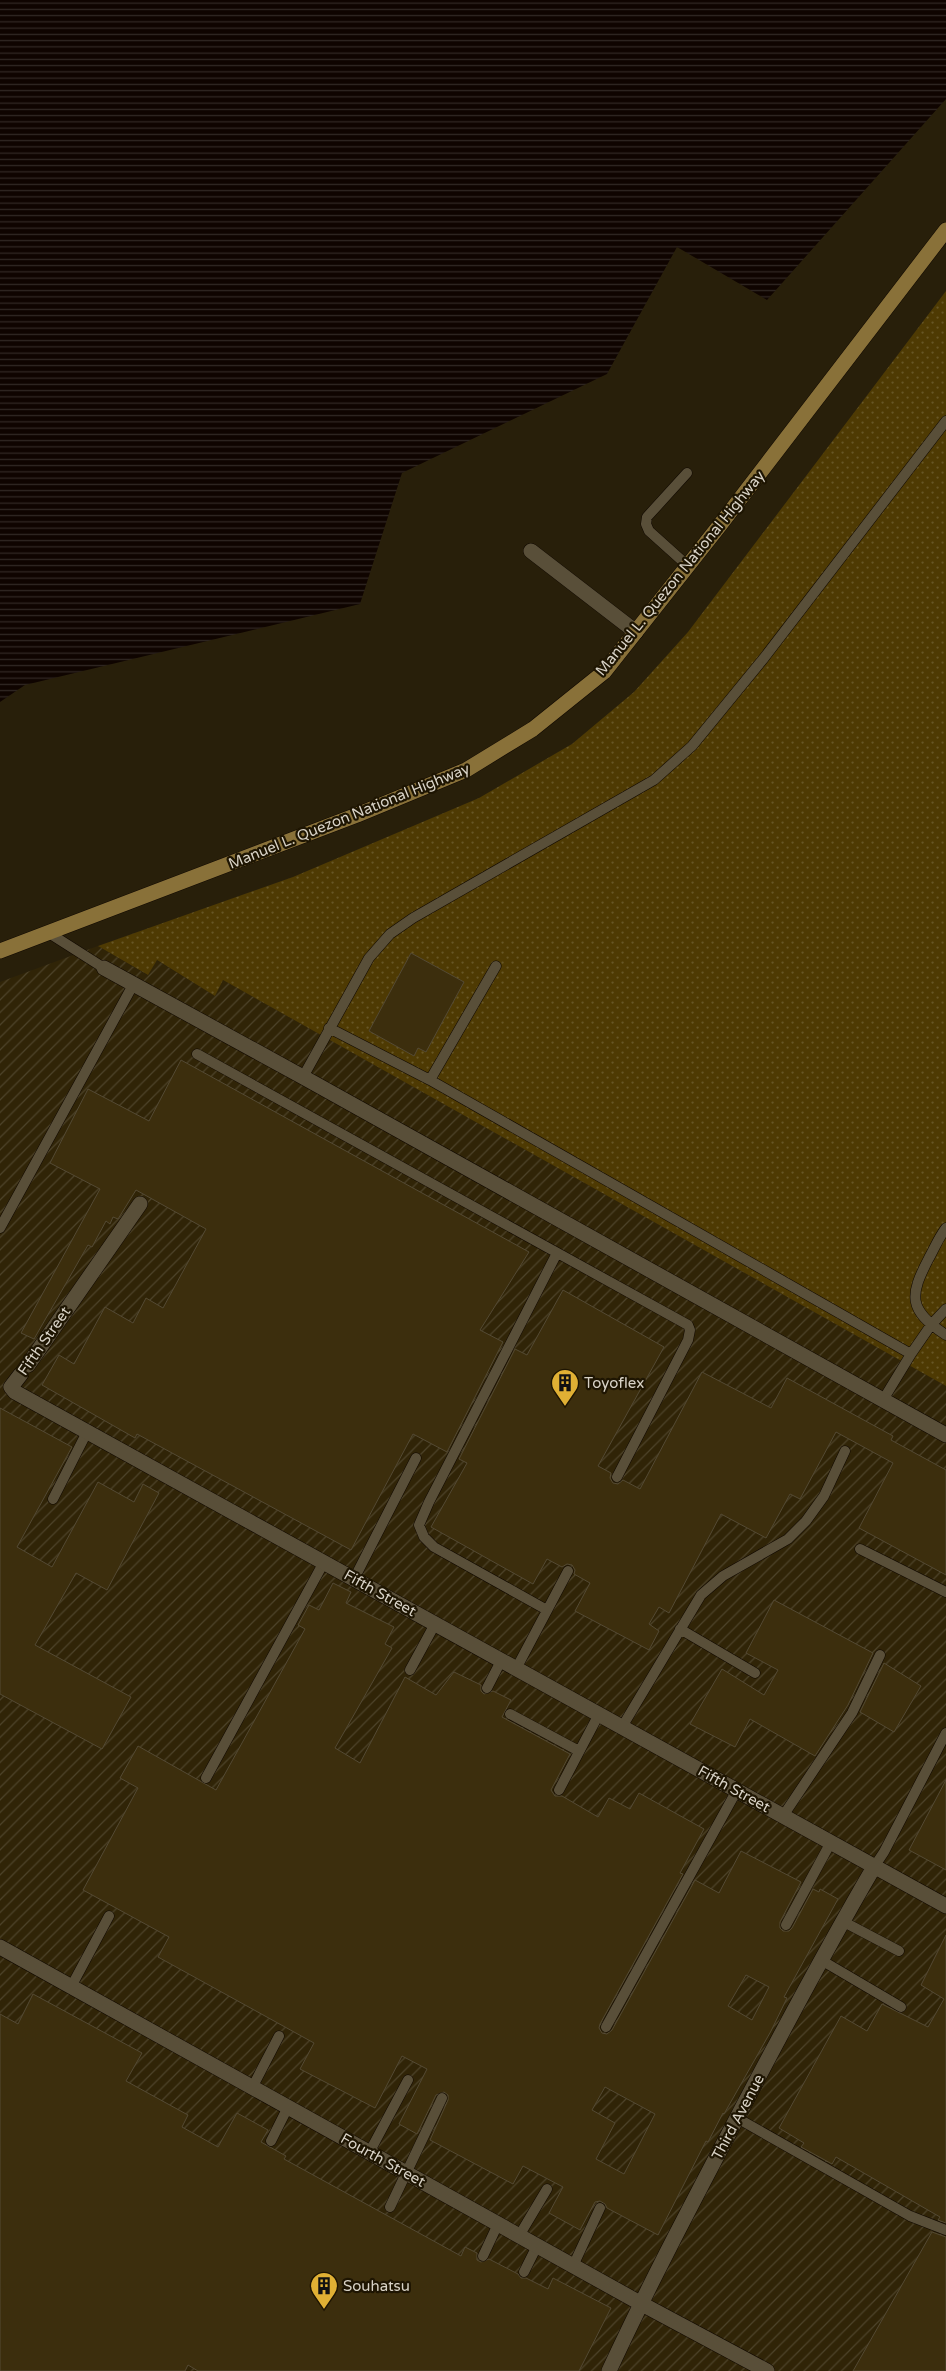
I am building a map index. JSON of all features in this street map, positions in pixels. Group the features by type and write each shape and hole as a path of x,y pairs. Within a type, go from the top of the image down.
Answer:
{"main road":[{"name":"Manuel L. Quezon National Highway","path":"0,951 357,815 466,770 533,729 597,678 636,632 946,230"}],"street":[{"path":"531,551 636,632"},
{"path":"104,968 946,1435"},
{"name":"Fifth Street","path":"140,1204 11,1387 13,1391 946,1906"},
{"name":"Third Avenue","path":"609,2371 640,2303 737,2118 842,1921 874,1866"},
{"name":"Fourth Street","path":"0,1947 573,2266 767,2371"}],"lane":[{"path":"303,1077 369,958 390,934 414,918 654,780 692,746 764,658 946,420"},
{"path":"687,473 647,517 646,524 650,531 688,566"},
{"path":"49,933 104,968"},
{"path":"430,1080 496,966"},
{"path":"0,1228 133,985"},
{"path":"329,1028 430,1080 911,1354"},
{"path":"197,1054 684,1322 690,1330 688,1340 617,1477"},
{"path":"946,1228 916,1283 915,1289 916,1303 931,1325 946,1335"},
{"path":"547,1610 434,1546 424,1537 419,1525 433,1493 557,1253"},
{"path":"883,1400 911,1354 931,1325 946,1308"},
{"path":"53,1499 88,1432"},
{"path":"622,1727 701,1595 724,1576 788,1539 806,1521 824,1496 845,1451"},
{"path":"354,1579 416,1458"},
{"path":"860,1549 946,1592"},
{"path":"206,1778 324,1562"},
{"path":"516,1669 568,1571"},
{"path":"410,1670 435,1624"},
{"path":"680,1630 755,1673"},
{"path":"783,1816 852,1713 880,1655"},
{"path":"487,1688 501,1661"},
{"path":"510,1714 579,1751"},
{"path":"559,1790 598,1714"},
{"path":"874,1866 884,1852 946,1733"},
{"path":"606,2027 737,1790"},
{"path":"786,1925 831,1842"},
{"path":"70,1987 108,1916"},
{"path":"842,1921 899,1951"},
{"path":"821,1960 901,2007"},
{"path":"252,2088 279,2036"},
{"path":"369,2153 408,2080"},
{"path":"390,2207 442,2098"},
{"path":"271,2141 288,2107"},
{"path":"737,2118 910,2216 946,2230"},
{"path":"519,2236 547,2189"},
{"path":"573,2266 600,2208"},
{"path":"483,2256 498,2224"},
{"path":"524,2272 537,2246"}],"shaded area":[{"path":"0,0 946,0 946,99 767,300 677,247 607,374 402,473 360,604 25,685 0,702"},
{"path":"946,291 946,1386 223,980 215,996 157,960 148,975 98,946 293,877 479,798 572,744 634,692 688,632"},
{"path":"98,946 147,975 156,960 215,996 223,980 946,1386 946,2371 0,2371 0,982"}],"building":[{"path":"411,953 464,982 426,1052 418,1048 414,1056 369,1031"},
{"path":"181,1060 529,1252 480,1330 503,1342 447,1452 413,1434 351,1550 137,1434 135,1438 42,1385 59,1355 74,1364 105,1307 133,1323 146,1298 163,1308 206,1229 136,1190 118,1219 113,1217 110,1224 106,1221 92,1247 88,1245 34,1339 21,1333 100,1189 50,1163 88,1089 149,1121"},
{"path":"563,1290 664,1347 598,1466 611,1473 610,1478 613,1483 618,1484 623,1480 640,1489 702,1372 771,1408 787,1378 893,1436 891,1440 946,1470 946,1575 859,1528 893,1463 836,1432 800,1499 790,1494 766,1538 721,1514 669,1613 659,1607 649,1624 659,1631 649,1650 575,1611 590,1583 574,1574 575,1570 572,1565 567,1564 562,1567 547,1559 533,1584 431,1527 467,1463 459,1459 515,1349 527,1355"},
{"path":"0,1408 72,1447 17,1547 52,1567 98,1482 134,1502 143,1484 159,1493 107,1590 76,1573 35,1645 131,1697 102,1749 0,1694"},
{"path":"333,1583 351,1592 346,1603 394,1627 385,1644 392,1648 335,1748 360,1763 405,1677 436,1695 454,1672 481,1685 481,1691 484,1694 493,1691 511,1700 502,1717 570,1754 551,1790 555,1796 562,1796 598,1817 609,1798 630,1809 639,1793 704,1829 680,1873 683,1874 600,2024 599,2028 602,2033 607,2034 612,2030 695,1880 719,1893 741,1851 801,1882 780,1922 780,1928 783,1931 789,1931 792,1928 813,1889 819,1892 820,1889 838,1899 784,1997 787,1998 771,2031 708,2142 706,2141 658,2235 607,2208 600,2201 595,2202 580,2230 549,2213 563,2187 523,2166 513,2184 430,2140 448,2100 448,2095 444,2092 436,2095 417,2134 399,2124 427,2069 402,2056 375,2108 300,2069 314,2043 158,1957 169,1937 83,1890 138,1788 120,1778 138,1746 216,1790 305,1629 298,1625 309,1605 319,1610","holes":["746,1975 769,1987 752,2020 728,2006","605,2087 655,2114 624,2174 596,2159 615,2123 592,2110"]},
{"path":"774,1600 873,1653 848,1705 815,1756 750,1719 735,1747 690,1724 722,1669 764,1695 778,1670 746,1653"},
{"path":"884,1663 921,1686 894,1732 860,1712"},
{"path":"946,1780 946,1870 909,1850"},
{"path":"946,1935 946,2223 938,2220 940,2217 836,2157 832,2164 801,2147 804,2143 779,2128 841,2016 867,2031 882,2004 928,2027 944,1999 921,1985"},
{"path":"33,1994 142,2053 126,2081 188,2115 182,2127 218,2147 237,2113 268,2130 261,2142 286,2156 284,2159 461,2256 465,2247 477,2253 477,2260 481,2262 489,2259 518,2274 521,2278 526,2278 548,2289 553,2278 611,2308 579,2371 198,2371 188,2365 185,2371 0,2371 0,2014 18,2024"},
{"path":"932,2232 946,2237 946,2371 853,2371"}],"place":[{"name":"Toyoflex","path":"565,1407"},
{"name":"Souhatsu","path":"324,2310"}]}
